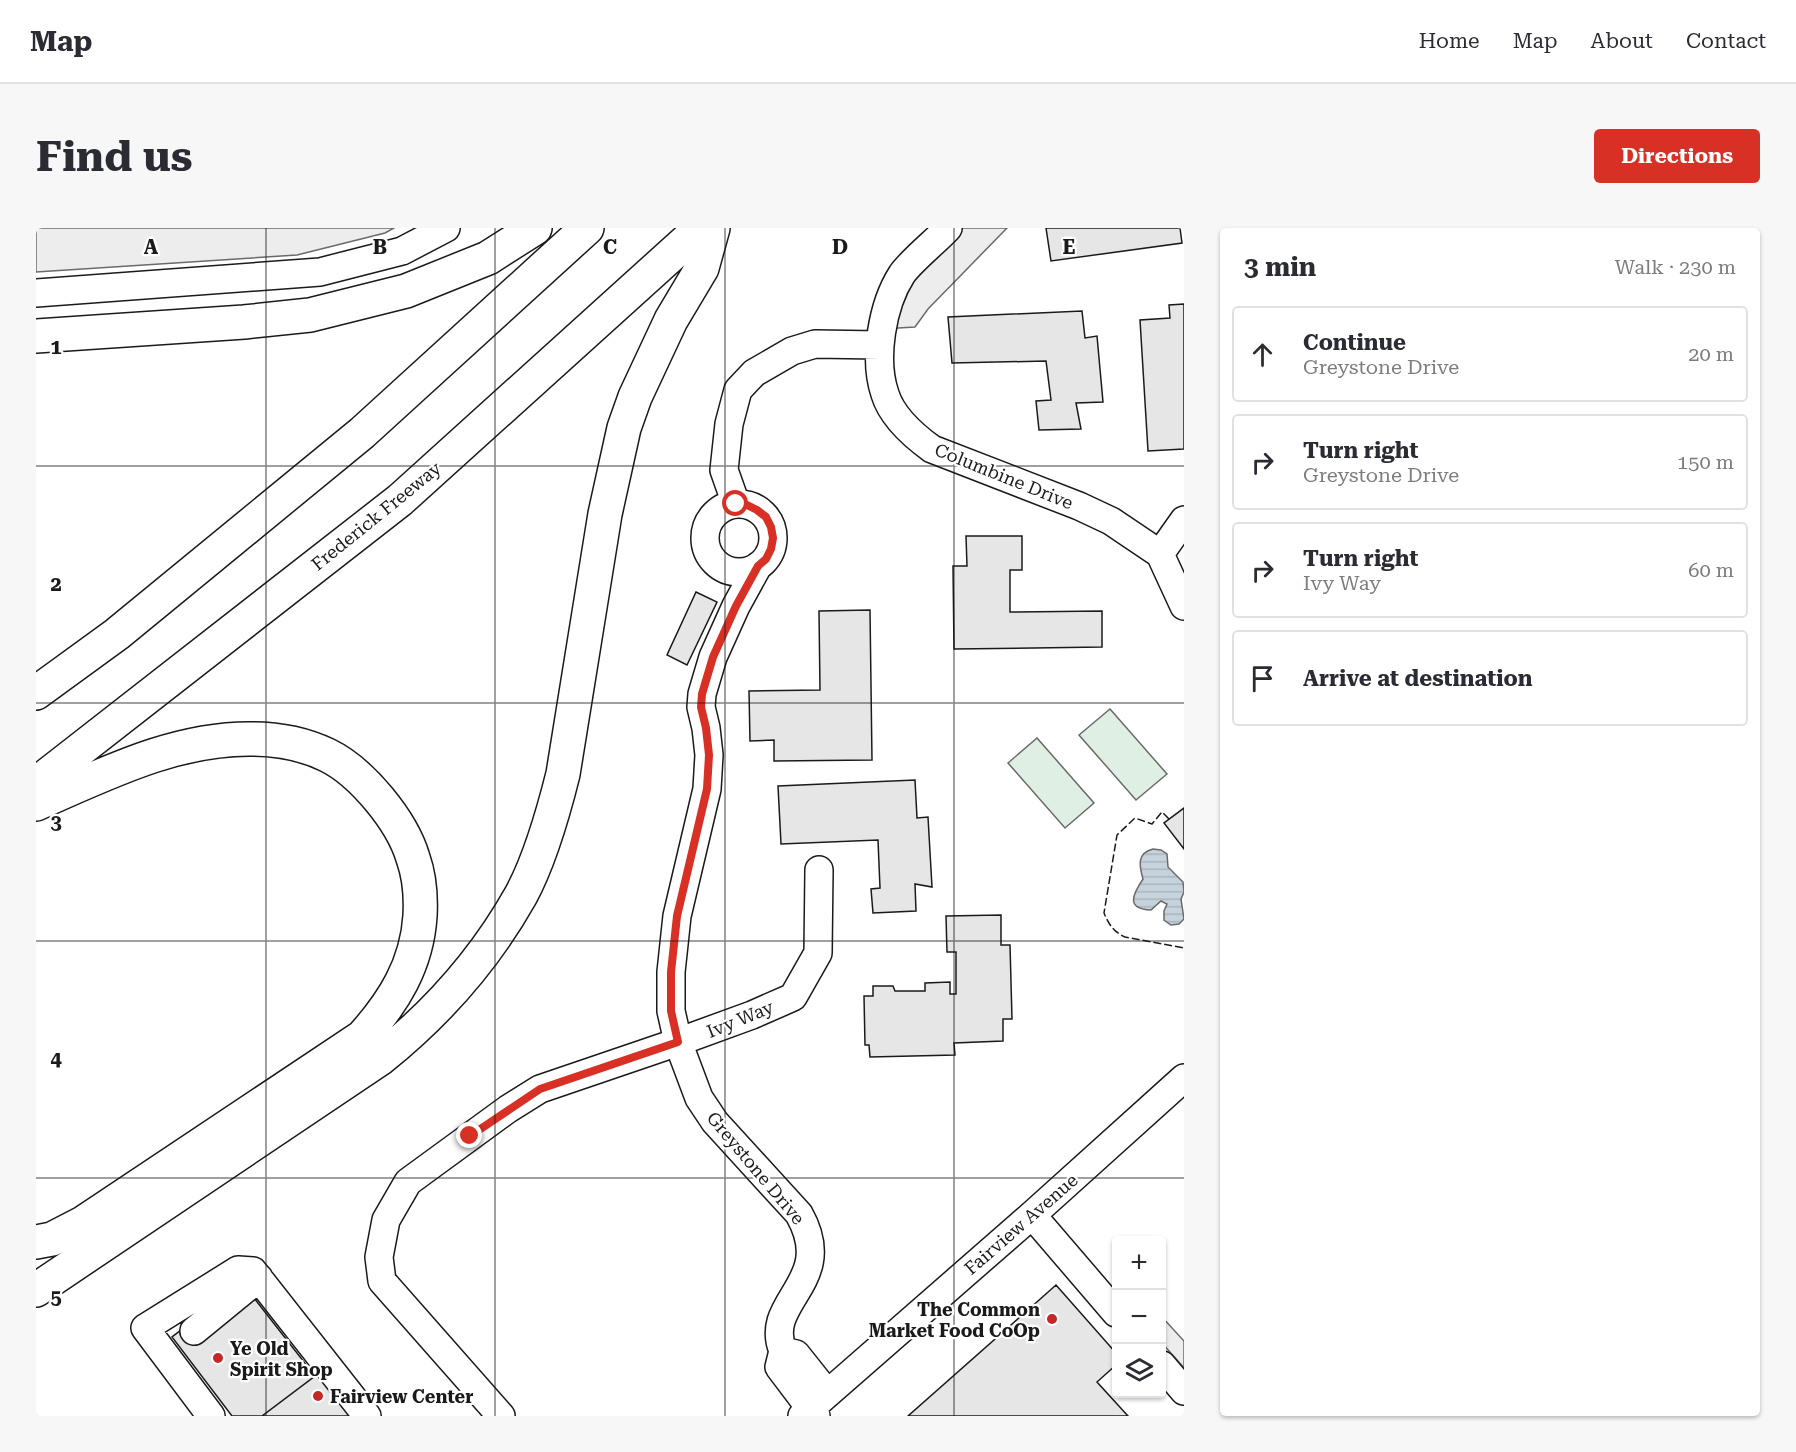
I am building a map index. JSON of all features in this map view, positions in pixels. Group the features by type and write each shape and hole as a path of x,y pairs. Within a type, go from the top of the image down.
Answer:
{"highway":[{"path":"36,336 244,322 310,315 406,291 488,258 535,228"},
{"path":"36,693 117,634 362,433 586,228"},
{"name":"Frederick Freeway","path":"36,784 400,500 700,228"},
{"path":"36,1290 381,1058 415,1031 447,999 499,930 522,894 556,805 565,763 605,514 624,428 635,397 671,320 702,268 713,228"},
{"path":"36,804 146,758 188,746 220,740 253,739 308,747 329,756 355,775 377,797 396,824 413,857 418,881 420,916 415,945 403,982 384,1013 362,1037 83,1223 41,1245"}],"street":[{"path":"36,293 320,272 402,251 446,228"},
{"name":"Columbine Drive","path":"948,228 903,273 889,305 882,329 880,373 890,406 915,437 932,449 1079,506 1111,521 1160,554"},
{"path":"758,566 747,571 736,572 725,569 716,563 705,544 705,532 709,522 725,507 736,504 724,470 729,423 738,390 754,373 792,351 815,344 880,345"},
{"name":"Greystone Drive","path":"736,504 747,505 766,517 773,538 766,559 758,566 736,606 713,657 702,694 701,707 709,755 707,789 677,916 671,972 671,1011 678,1042 699,1098 715,1122 799,1214 806,1226 812,1253 804,1279 784,1311 778,1340 783,1352 796,1354 814,1408"},
{"path":"1184,520 1160,554 1184,606"},
{"name":"Ivy Way","path":"501,1416 382,1281 379,1257 386,1220 408,1182 508,1109 540,1089 678,1042 752,1015 793,997 818,953 819,870"},
{"name":"Fairview Avenue","path":"814,1408 1184,1078"},
{"path":"1032,1215 1112,1308"},
{"path":"211,1416 145,1328 238,1270 253,1272 259,1278 367,1416"},
{"path":"194,1331 259,1278"},
{"path":"1166,1371 1184,1391"}],"green space":[{"path":"1110,709 1167,774 1136,800 1079,735"},
{"path":"1037,738 1094,803 1065,828 1008,763"}],"shaded area":[{"path":"36,228 394,228 385,233 297,255 36,272"},
{"path":"948,228 1007,228 928,309 915,327 882,329"},
{"path":"1153,849 1167,854 1168,867 1183,882 1184,892 1181,899 1184,919 1179,924 1171,925 1164,920 1167,904 1161,901 1151,910 1137,907 1134,904 1134,895 1143,879 1140,860 1144,853"},
{"path":"1166,1321 1184,1341 1184,1368 1166,1348"}],"building":[{"path":"1046,228 1180,228 1182,243 1051,261"},
{"path":"1184,304 1184,449 1148,451 1140,320 1170,318 1169,305"},
{"path":"1082,311 1085,338 1097,336 1103,402 1076,403 1081,429 1039,430 1036,401 1051,400 1046,361 952,363 948,317"},
{"path":"966,536 1022,536 1022,570 1010,570 1010,612 1102,611 1102,647 954,649 953,566 967,566"},
{"path":"696,592 717,602 687,665 667,655"},
{"path":"870,610 872,760 774,761 774,740 750,741 749,691 820,690 819,611"},
{"path":"915,780 917,818 928,817 932,887 915,884 916,911 873,913 871,889 880,888 878,840 781,844 778,786"},
{"path":"1184,808 1184,849 1164,823"},
{"path":"1001,915 1001,945 1010,945 1012,1019 1003,1019 1003,1041 954,1043 955,1055 870,1057 869,1045 865,1045 864,996 873,996 873,986 893,986 895,991 925,991 925,983 950,982 950,994 956,994 956,952 947,952 946,916"},
{"name":"The Common Market Food CoOp","path":"1056,1285 1112,1348 1112,1369 1097,1382 1128,1416 908,1416"},
{"path":"254,1298 315,1376 262,1416 232,1416 172,1337 189,1324"},
{"name":"Fairview Center","path":"326,1368 363,1416 262,1416 315,1376"}],"fence":[{"path":"1169,819 1162,812 1152,824 1135,818 1117,835 1104,913 1112,928 1125,937 1184,948"}],"place":[{"name":"The Common Market Food CoOp","path":"1052,1319"},
{"name":"Ye Old Spirit Shop","path":"218,1358"},
{"name":"Fairview Center","path":"318,1396"}],"route":[{"path":"470,1136 540,1089 678,1042 671,1011 671,972 677,916 707,789 709,755 701,707 702,694 713,657 736,606 758,566 766,559 773,538 766,517 747,505 736,504"}]}
